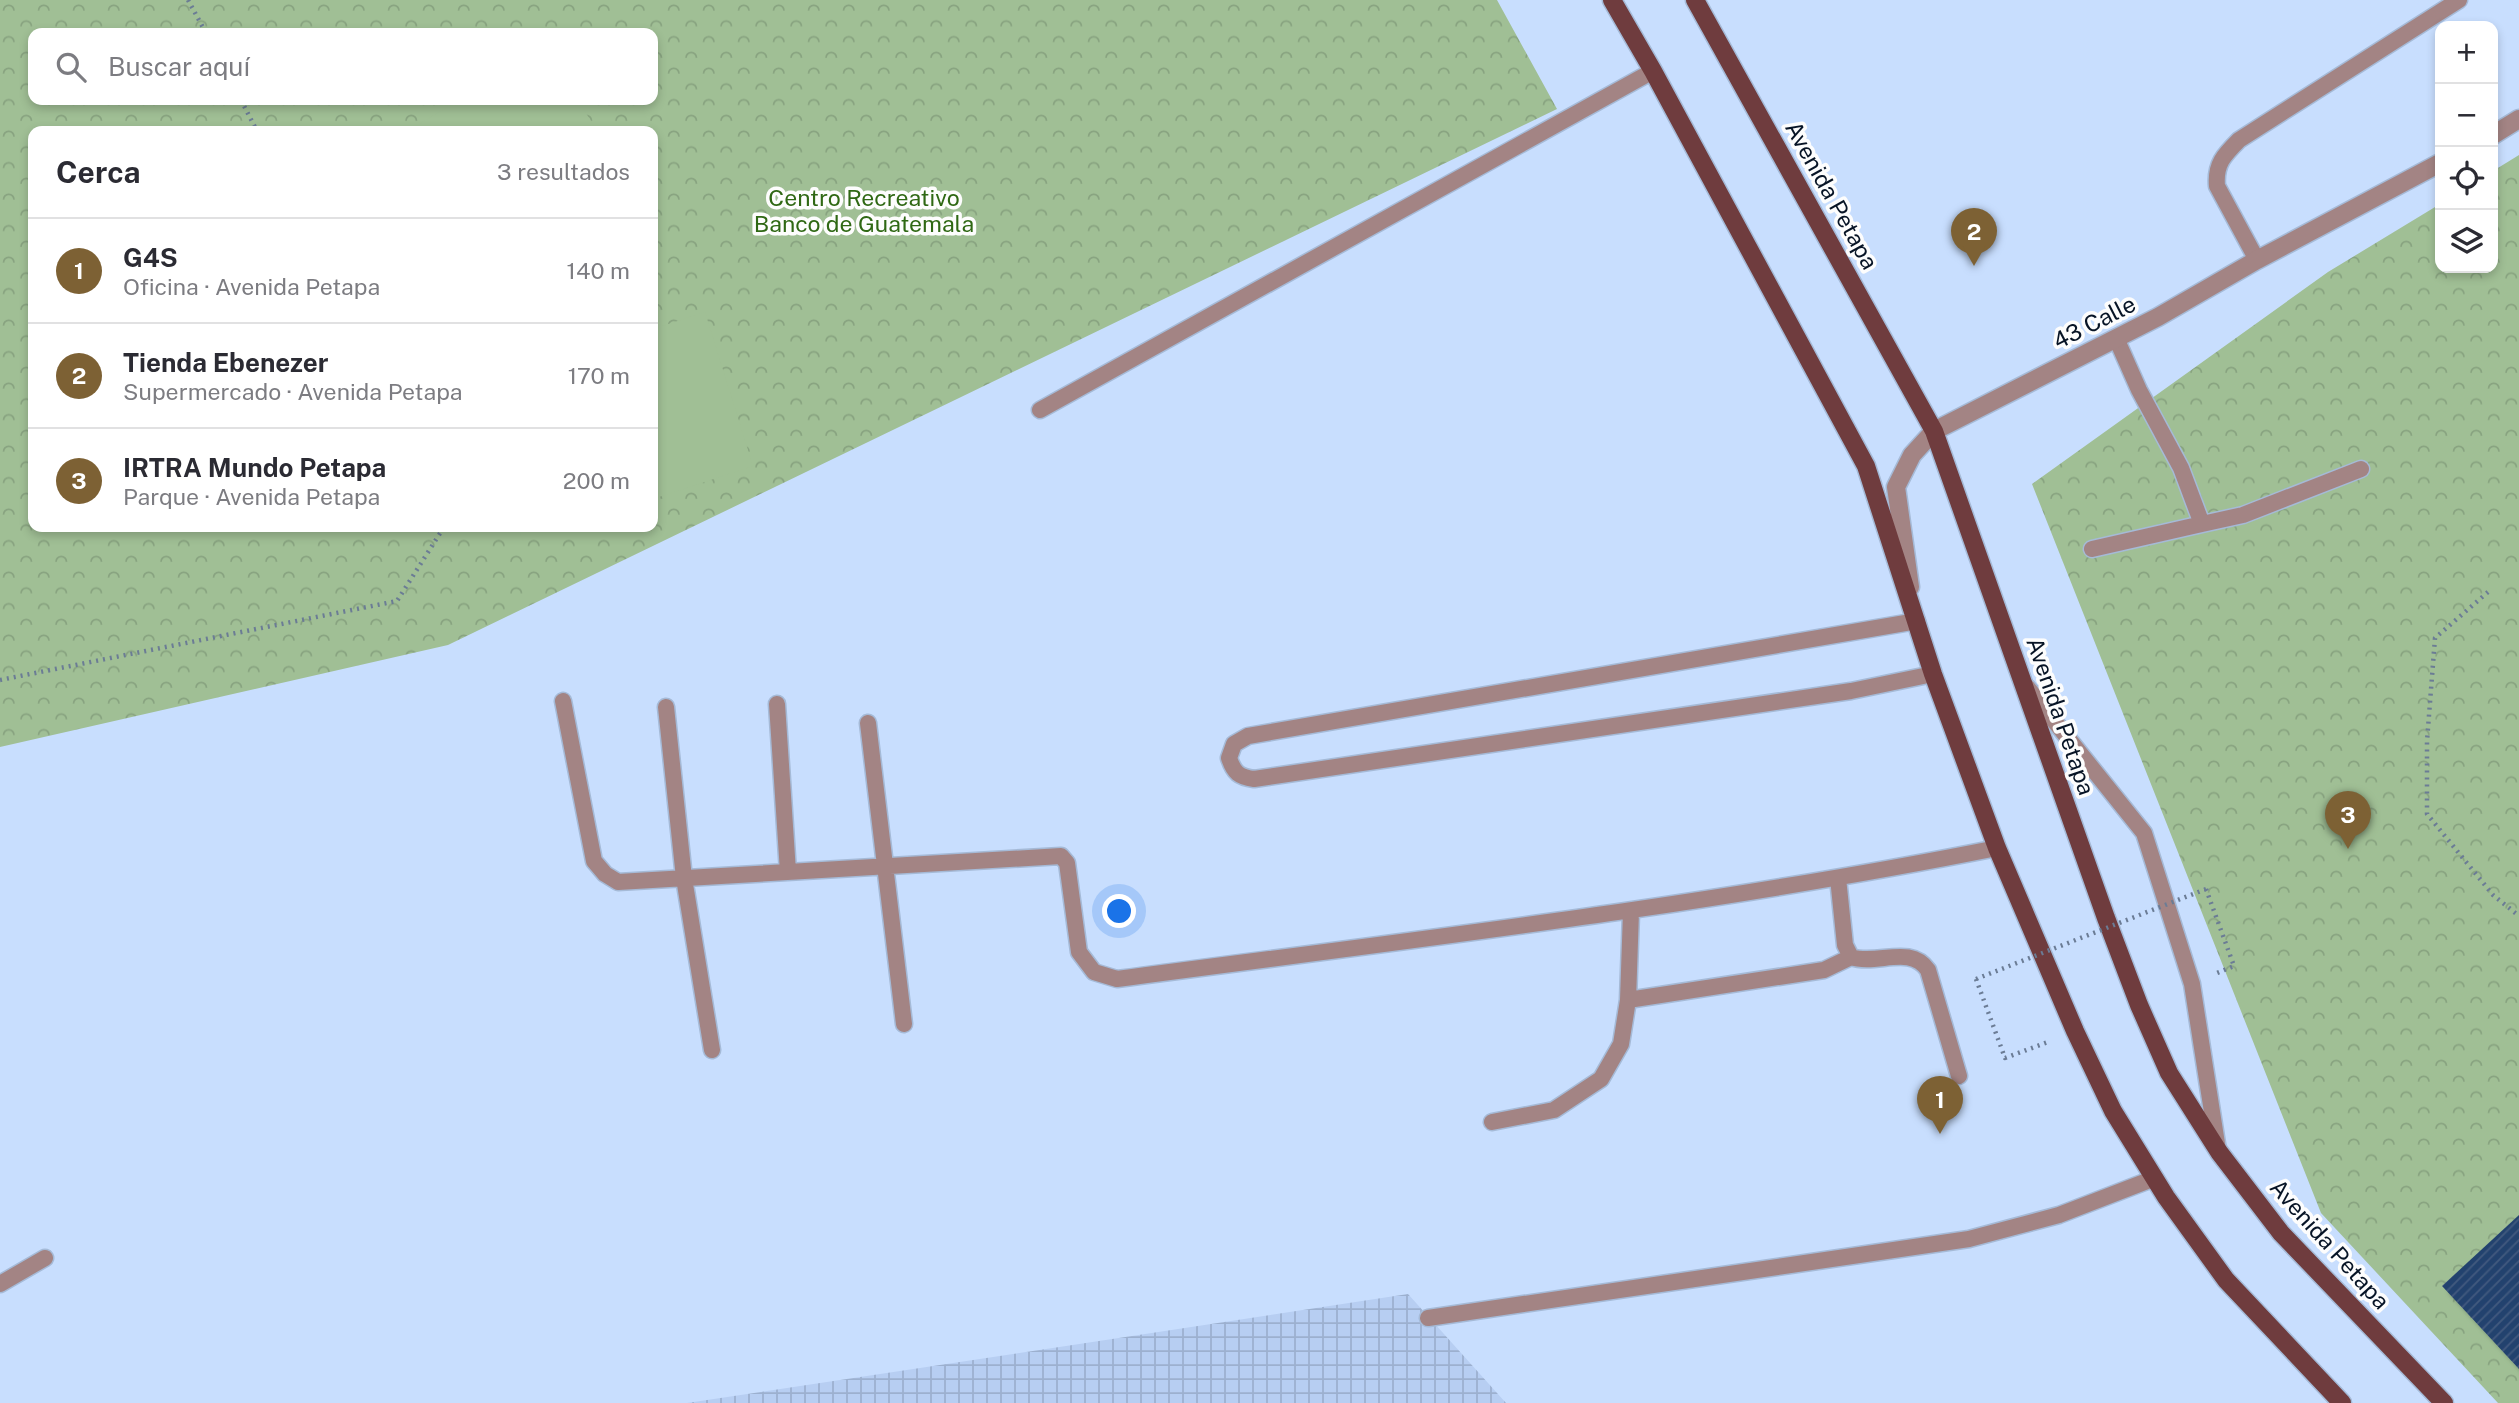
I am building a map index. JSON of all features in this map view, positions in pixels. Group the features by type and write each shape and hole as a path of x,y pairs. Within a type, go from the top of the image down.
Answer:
{"main road":[{"path":"1612,0 1866,466 1933,674 1997,848 2075,1031 2113,1111 2155,1178 2226,1280 2342,1403"},
{"name":"Avenida Petapa","path":"1695,0 1934,431 2139,1005 2169,1073 2219,1152 2281,1233 2444,1403"}],"street":[{"path":"2498,132 2519,119"},
{"name":"43 Calle","path":"1915,614 1896,487 1912,455 1934,431 2116,338 2435,166"}],"lane":[{"path":"2257,260 2217,186 2216,174 2220,159 2239,140 2459,0"},
{"path":"1040,410 1653,71"},
{"path":"2116,338 2139,390 2181,468 2202,524"},
{"path":"2092,549 2243,515 2361,469"},
{"path":"1915,614 1248,736 1234,744 1229,758 1234,771 1243,778 1254,779 1851,691 1933,674"},
{"path":"2024,684 2144,834 2192,984 2219,1152"},
{"path":"563,701 594,861 605,874 618,881 1061,856 1067,863 1079,953 1094,972 1117,979 1631,912 1838,878 1997,848"},
{"path":"777,704 788,872"},
{"path":"666,707 684,878 712,1051"},
{"path":"868,723 904,1024"},
{"path":"1838,878 1845,945 1851,957 1862,961 1904,956 1922,961 1928,970 1959,1076"},
{"path":"1492,1122 1554,1110 1601,1079 1621,1044 1628,1000 1631,912"},
{"path":"1628,1000 1824,970 1851,957"},
{"path":"1428,1318 1969,1239 2059,1215 2155,1178"},
{"path":"0,1284 45,1258"}],"path":[{"path":"188,0 203,28"},
{"path":"244,105 254,126"},
{"path":"0,680 397,601 441,532"},
{"path":"2488,592 2435,638 2427,741 2427,814 2493,895 2519,916"},
{"path":"2075,1031 2005,1058 1976,979 2206,889 2234,966"}],"shaded area":[{"path":"1408,1294 1506,1403 687,1403 1066,1346"}],"green space":[{"name":"Centro Recreativo Banco de Guatemala","path":"0,0 1497,0 1557,109 448,645 0,747"},
{"path":"451,105 581,105 594,126 416,126"},
{"path":"2519,155 2519,1403 2498,1403 2321,1213 2032,484 2328,272 2435,207 2435,273 2498,273 2498,168"},
{"path":"705,312 753,466 658,497 658,327"},
{"path":"520,532 552,532 523,541"}],"building":[{"path":"2519,1215 2519,1369 2442,1286"}],"place":[{"name":"Tienda Ebenezer","path":"1974,266"},
{"name":"IRTRA Mundo Petapa","path":"2348,849"},
{"name":"G4S","path":"1940,1134"}]}
